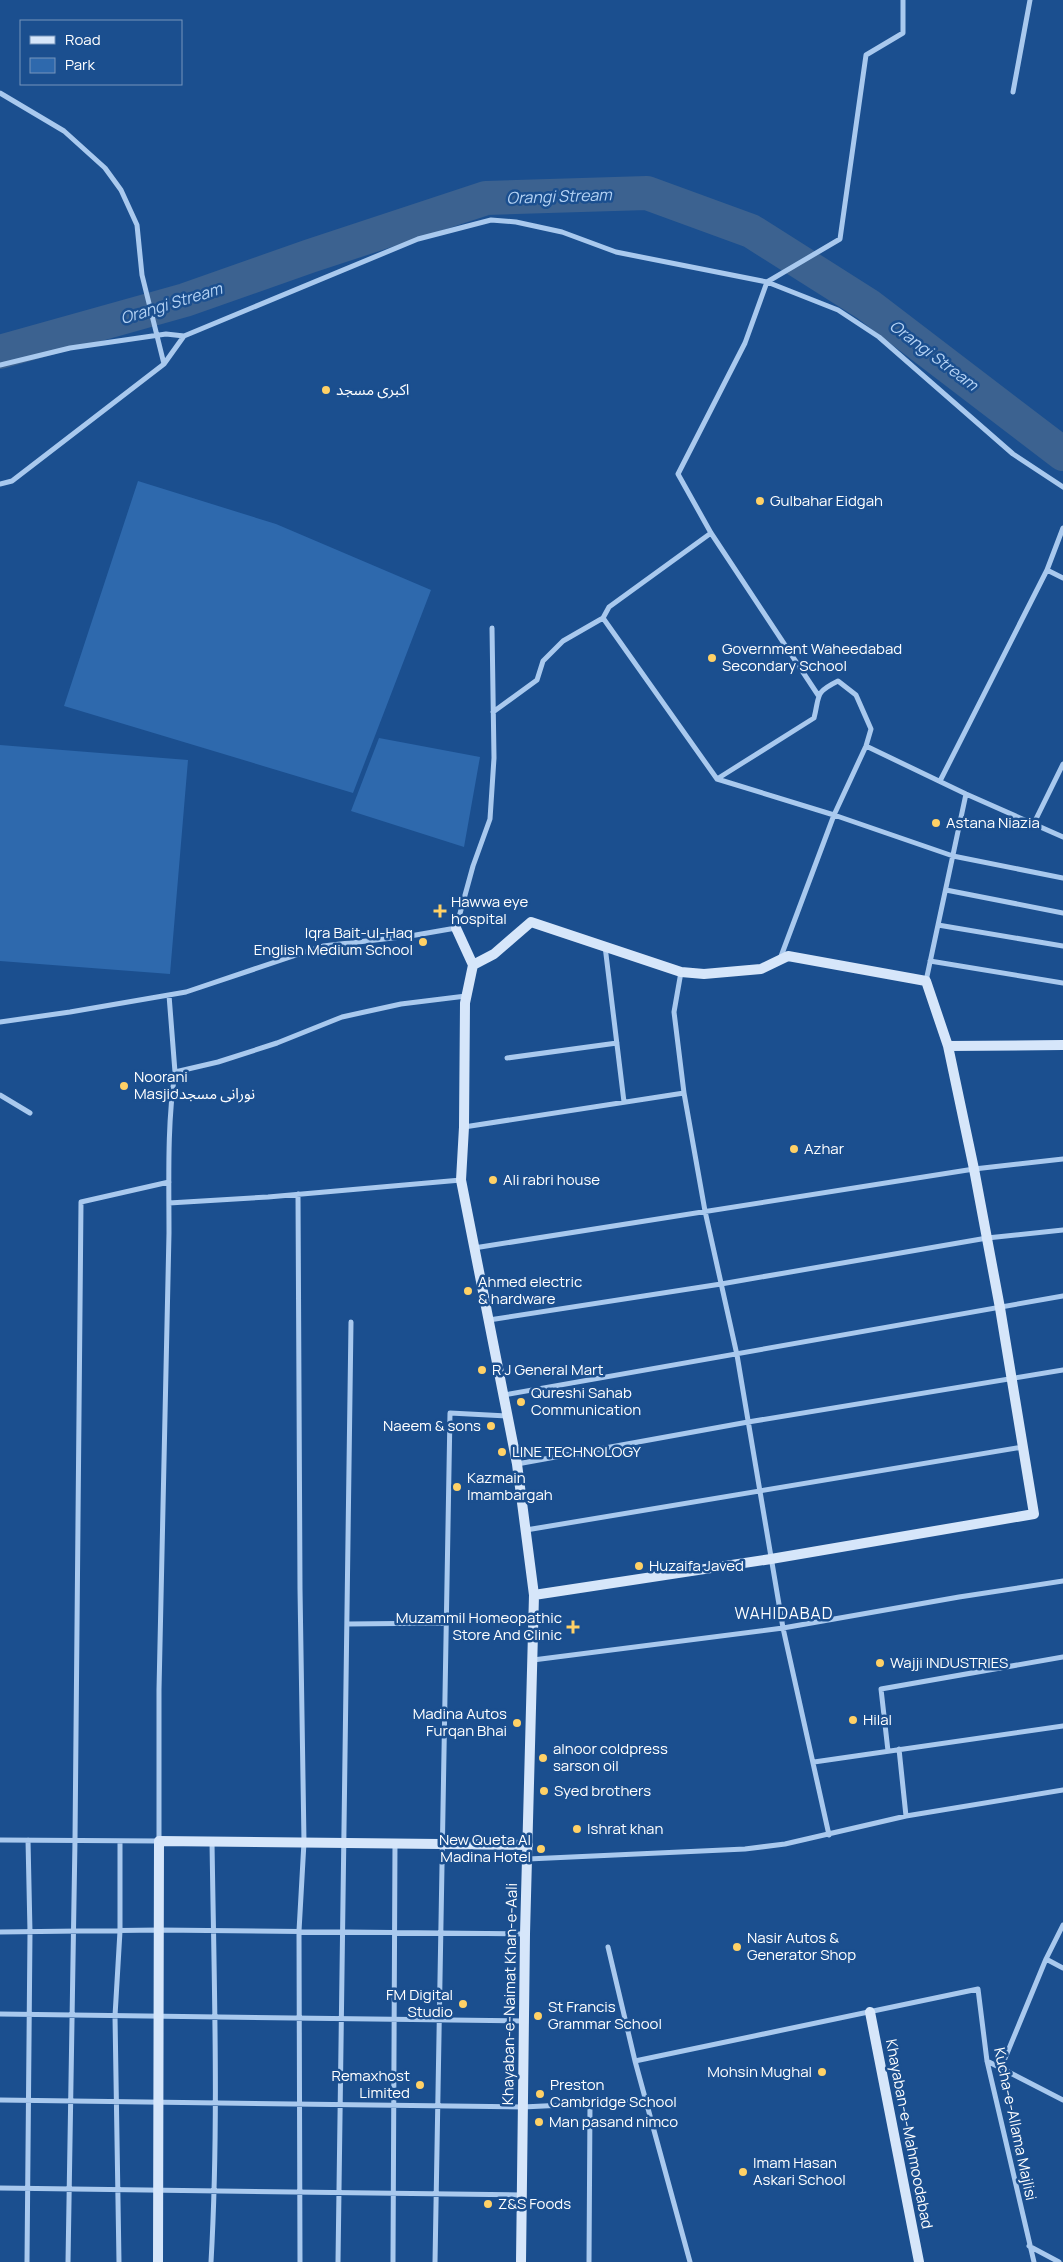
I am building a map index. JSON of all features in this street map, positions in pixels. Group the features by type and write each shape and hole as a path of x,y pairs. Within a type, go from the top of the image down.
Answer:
{"street":[{"path":"818,695 711,533 678,474 745,344 767,282 840,239 866,55 903,33 903,0"},
{"path":"1013,92 1030,0"},
{"path":"0,93 64,131 105,168 121,190 137,225 142,276 164,364"},
{"path":"0,365 70,348 157,335 184,336 418,239 491,220 516,222 562,232 616,252 767,282 838,310 879,337 1013,454 1063,487"},
{"path":"0,484 12,481 164,364 173,348 184,336"},
{"path":"940,781 1047,570 1063,528"},
{"path":"493,712 537,680 543,661 563,641 603,618 609,607 711,533"},
{"path":"1047,570 1063,578"},
{"path":"603,618 717,779 834,815 953,856 1063,878"},
{"path":"492,628 494,758 490,819 473,866 456,928 473,965 494,954 531,922 605,945 681,972 704,974 761,969 788,956 926,981"},
{"path":"717,779 814,718 818,695 825,688 838,682 856,695 871,729 866,746 834,815 779,960"},
{"path":"866,746 966,794 1063,837"},
{"path":"1034,823 1063,764"},
{"path":"534,1595 771,1559 1034,1514 1000,1308 974,1170 948,1046 926,981 966,794"},
{"path":"946,890 1063,912"},
{"path":"938,925 1063,946"},
{"path":"0,1022 186,992 324,946 410,936 456,928"},
{"path":"605,945 624,1102"},
{"path":"930,961 1063,983"},
{"name":"Khayaban-e-Naimat Khan-e-Aali","path":"473,965 466,996 464,1127 461,1180 517,1464 534,1595 525,1934 521,2262"},
{"path":"681,972 674,1012 684,1093 705,1211 737,1355 784,1628 829,1834"},
{"path":"158,2262 159,1690 170,1104 175,1072 169,995"},
{"path":"175,1072 218,1062 269,1046 342,1017 402,1004 466,996"},
{"path":"507,1058 617,1044"},
{"path":"948,1046 1063,1045"},
{"path":"464,1127 684,1093"},
{"path":"0,1095 30,1113"},
{"path":"474,1248 974,1170 1063,1159"},
{"path":"169,1203 461,1180"},
{"path":"68,2262 74,1931 80,1202 169,1182"},
{"path":"298,1194 300,1589 304,1842 300,1931 300,2262"},
{"path":"489,1320 721,1284 987,1238 1063,1230"},
{"path":"504,1395 1063,1296"},
{"path":"338,2262 351,1322"},
{"path":"517,1464 748,1422 1063,1370"},
{"path":"435,2262 450,1413 508,1416"},
{"path":"526,1530 1023,1447"},
{"path":"533,1660 784,1628 958,1597 1063,1581"},
{"path":"348,1624 446,1623"},
{"path":"888,1751 881,1689 1063,1657"},
{"path":"814,1762 1063,1726"},
{"path":"899,1749 906,1816"},
{"path":"528,1859 745,1849 785,1844 906,1816 1063,1790"},
{"path":"0,1840 528,1845"},
{"path":"27,2262 30,1932 28,1840"},
{"path":"119,2262 116,2190 118,2102 115,2016 120,1931 120,1841"},
{"path":"211,2262 215,2191 216,2103 212,1842"},
{"path":"393,2262 395,1843"},
{"path":"1001,2068 1046,1959 1063,1925"},
{"path":"0,1932 214,1930 525,1934"},
{"path":"608,1947 635,2060 690,2262"},
{"path":"1046,1959 1063,1968"},
{"name":"Kucha-e-Allama Majlisi","path":"870,2012 978,1989 987,2061 1034,2262"},
{"path":"635,2060 870,2012"},
{"name":"Khayaban-e-Mahmoodabad","path":"870,2012 919,2262"},
{"path":"0,2014 524,2021"},
{"path":"987,2061 1063,2100"},
{"path":"0,2100 523,2107 646,2101"},
{"path":"589,2262 590,2104"},
{"path":"0,2188 522,2195"},
{"path":"1029,2246 1059,2262"}],"green space":[{"path":"138,481 276,524 431,590 353,793 64,706"},
{"path":"379,738 480,757 464,847 351,811"},
{"path":"0,745 188,760 170,974 0,961"}],"waterway":[{"name":"Orangi Stream","path":"0,352 185,300 310,256 486,198 647,193 751,231 868,305 1063,454"}],"place":[{"name":"اکبری مسجد","path":"326,390"},
{"name":"Gulbahar Eidgah","path":"760,501"},
{"name":"Government Waheedabad Secondary School","path":"712,658"},
{"name":"Astana Niazia","path":"936,823"},
{"name":"Hawwa eye hospital","path":"440,911"},
{"name":"Iqra Bait-ul-Haq English Medium School","path":"423,942"},
{"name":"Noorani Masjidنورانی مسجد","path":"124,1086"},
{"name":"Azhar","path":"794,1149"},
{"name":"Ali rabri house","path":"493,1180"},
{"name":"Ahmed electric & hardware","path":"468,1291"},
{"name":"R J General Mart","path":"482,1370"},
{"name":"Qureshi Sahab Communication","path":"521,1402"},
{"name":"Naeem & sons","path":"491,1426"},
{"name":"LINE TECHNOLOGY","path":"502,1452"},
{"name":"Kazmain Imambargah","path":"457,1487"},
{"name":"Huzaifa Javed","path":"639,1566"},
{"name":"Muzammil Homeopathic Store And Clinic","path":"573,1627"},
{"name":"Wajji INDUSTRIES","path":"880,1663"},
{"name":"Hilal","path":"853,1720"},
{"name":"Madina Autos Furqan Bhai","path":"517,1723"},
{"name":"alnoor coldpress sarson oil","path":"543,1758"},
{"name":"Syed brothers","path":"544,1791"},
{"name":"Ishrat khan","path":"577,1829"},
{"name":"New Queta Al Madina Hotel","path":"541,1849"},
{"name":"Nasir Autos & Generator Shop","path":"737,1947"},
{"name":"FM Digital Studio","path":"463,2004"},
{"name":"St Francis Grammar School","path":"538,2016"},
{"name":"Mohsin Mughal","path":"822,2072"},
{"name":"Remaxhost Limited","path":"420,2085"},
{"name":"Preston Cambridge School","path":"540,2094"},
{"name":"Man pasand nimco","path":"539,2122"},
{"name":"Imam Hasan Askari School","path":"743,2172"},
{"name":"Z&S Foods","path":"488,2204"}],"district":[{"name":"WAHIDABAD","path":"784,1613"}]}
